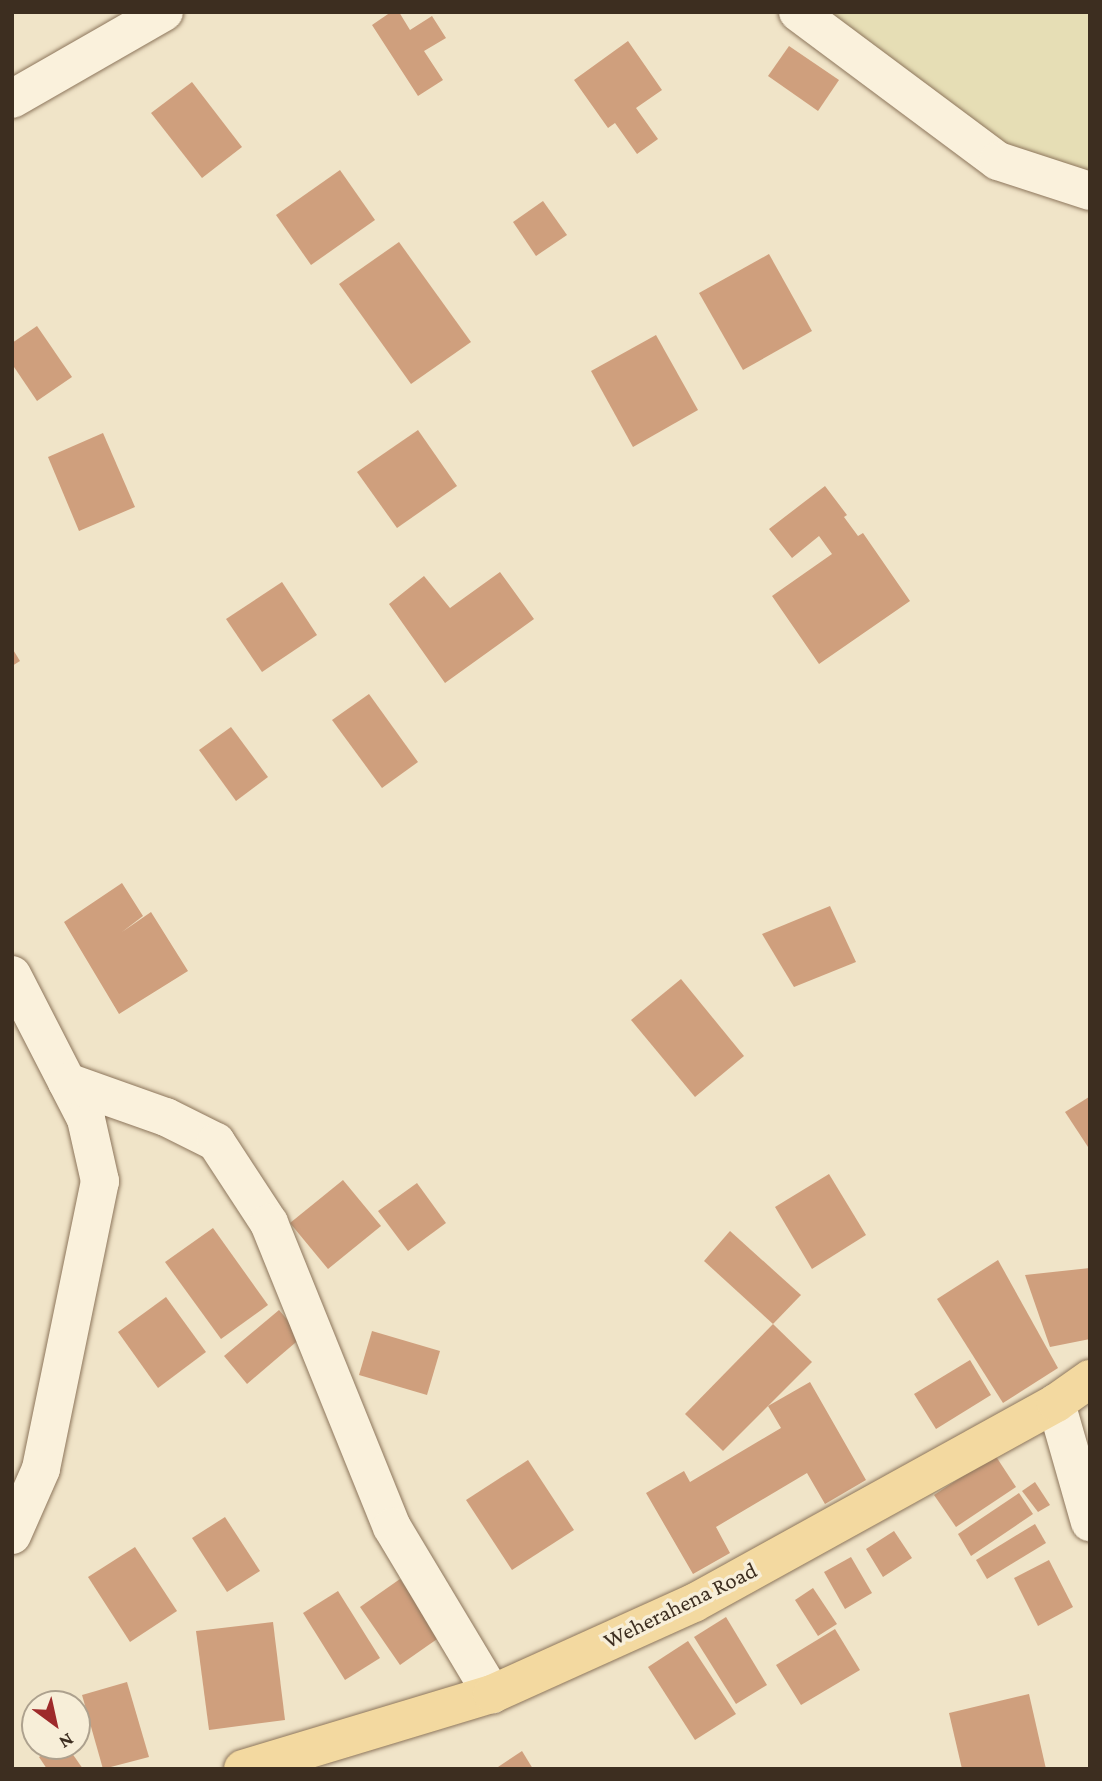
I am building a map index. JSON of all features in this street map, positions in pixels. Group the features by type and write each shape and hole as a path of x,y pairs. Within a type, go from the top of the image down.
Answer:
{"main road":[{"name":"Weherahena Road","path":"243,1769 492,1694 694,1603 1056,1403 1090,1379"}],"street":[{"path":"12,99 164,12"},
{"path":"798,12 998,160 1090,191"},
{"path":"12,975 86,1119 100,1181 41,1469 12,1535"},
{"path":"67,1082 166,1117 216,1142 269,1223 392,1527 492,1694"},
{"path":"1056,1403 1090,1522"}],"shaded area":[{"path":"824,12 1090,12 1090,182 997,140"}],"building":[{"path":"391,12 399,12 410,30 432,16 446,38 424,51 443,80 418,96 372,25"},
{"path":"628,41 662,90 636,108 658,139 637,154 615,123 608,128 574,80"},
{"path":"789,46 839,80 818,111 768,76"},
{"path":"192,82 242,147 202,178 151,113"},
{"path":"340,170 375,220 311,265 276,215"},
{"path":"543,201 567,235 536,256 513,222"},
{"path":"399,242 471,342 411,384 339,284"},
{"path":"769,254 812,331 743,370 699,293"},
{"path":"37,326 72,377 37,401 12,364 12,343"},
{"path":"656,335 698,410 633,447 591,371"},
{"path":"418,430 457,486 397,528 357,472"},
{"path":"103,433 135,507 79,531 48,457"},
{"path":"825,486 847,515 844,517 858,536 863,533 910,601 819,664 772,596 832,554 819,536 792,558 769,529"},
{"path":"500,572 534,619 445,683 389,604 424,576 450,608"},
{"path":"282,582 317,635 262,672 226,619"},
{"path":"12,648 20,661 12,666"},
{"path":"369,694 418,762 382,788 332,720"},
{"path":"231,727 268,777 236,801 199,750"},
{"path":"122,883 143,916 122,932 151,912 188,971 119,1014 64,922"},
{"path":"830,906 856,962 794,987 762,934"},
{"path":"681,979 744,1056 695,1097 631,1020"},
{"path":"1089,1097 1090,1099 1090,1150 1065,1112"},
{"path":"829,1174 866,1235 812,1269 775,1207"},
{"path":"343,1180 381,1226 328,1269 290,1223"},
{"path":"417,1183 446,1223 408,1251 378,1211"},
{"path":"213,1228 268,1305 221,1339 165,1262"},
{"path":"730,1231 801,1295 773,1324 704,1261"},
{"path":"998,1260 1058,1368 1003,1403 937,1299"},
{"path":"1090,1268 1090,1339 1050,1347 1025,1275"},
{"path":"166,1297 206,1352 158,1388 118,1332"},
{"path":"279,1310 302,1337 247,1384 224,1356"},
{"path":"773,1324 812,1362 723,1451 685,1414"},
{"path":"372,1331 440,1351 427,1395 359,1375"},
{"path":"970,1360 991,1395 936,1429 914,1394"},
{"path":"810,1382 866,1480 825,1504 807,1473 716,1527 730,1553 693,1574 646,1493 684,1471 690,1482 781,1428 768,1406"},
{"path":"995,1455 1016,1487 956,1527 934,1495"},
{"path":"528,1460 574,1530 512,1570 466,1500"},
{"path":"1035,1482 1050,1505 1038,1512 1022,1491"},
{"path":"1019,1493 1033,1514 971,1556 958,1534"},
{"path":"225,1517 260,1571 227,1592 192,1538"},
{"path":"1035,1524 1046,1543 987,1579 976,1560"},
{"path":"894,1531 912,1558 883,1577 866,1549"},
{"path":"135,1547 177,1611 130,1642 88,1577"},
{"path":"851,1557 872,1593 845,1609 824,1572"},
{"path":"1049,1560 1073,1607 1038,1626 1014,1578"},
{"path":"400,1579 440,1637 400,1665 360,1607"},
{"path":"813,1588 837,1624 818,1636 795,1600"},
{"path":"338,1591 380,1658 345,1680 303,1613"},
{"path":"726,1617 767,1685 736,1704 694,1637"},
{"path":"273,1622 285,1720 209,1730 196,1631"},
{"path":"835,1629 860,1670 801,1705 776,1665"},
{"path":"688,1641 736,1714 695,1740 648,1667"},
{"path":"127,1682 149,1757 103,1769 91,1727 91,1692"},
{"path":"1029,1694 1046,1769 962,1769 949,1713"},
{"path":"522,1751 533,1769 495,1769"},
{"path":"41,1760 77,1760 83,1769 47,1769"}]}
